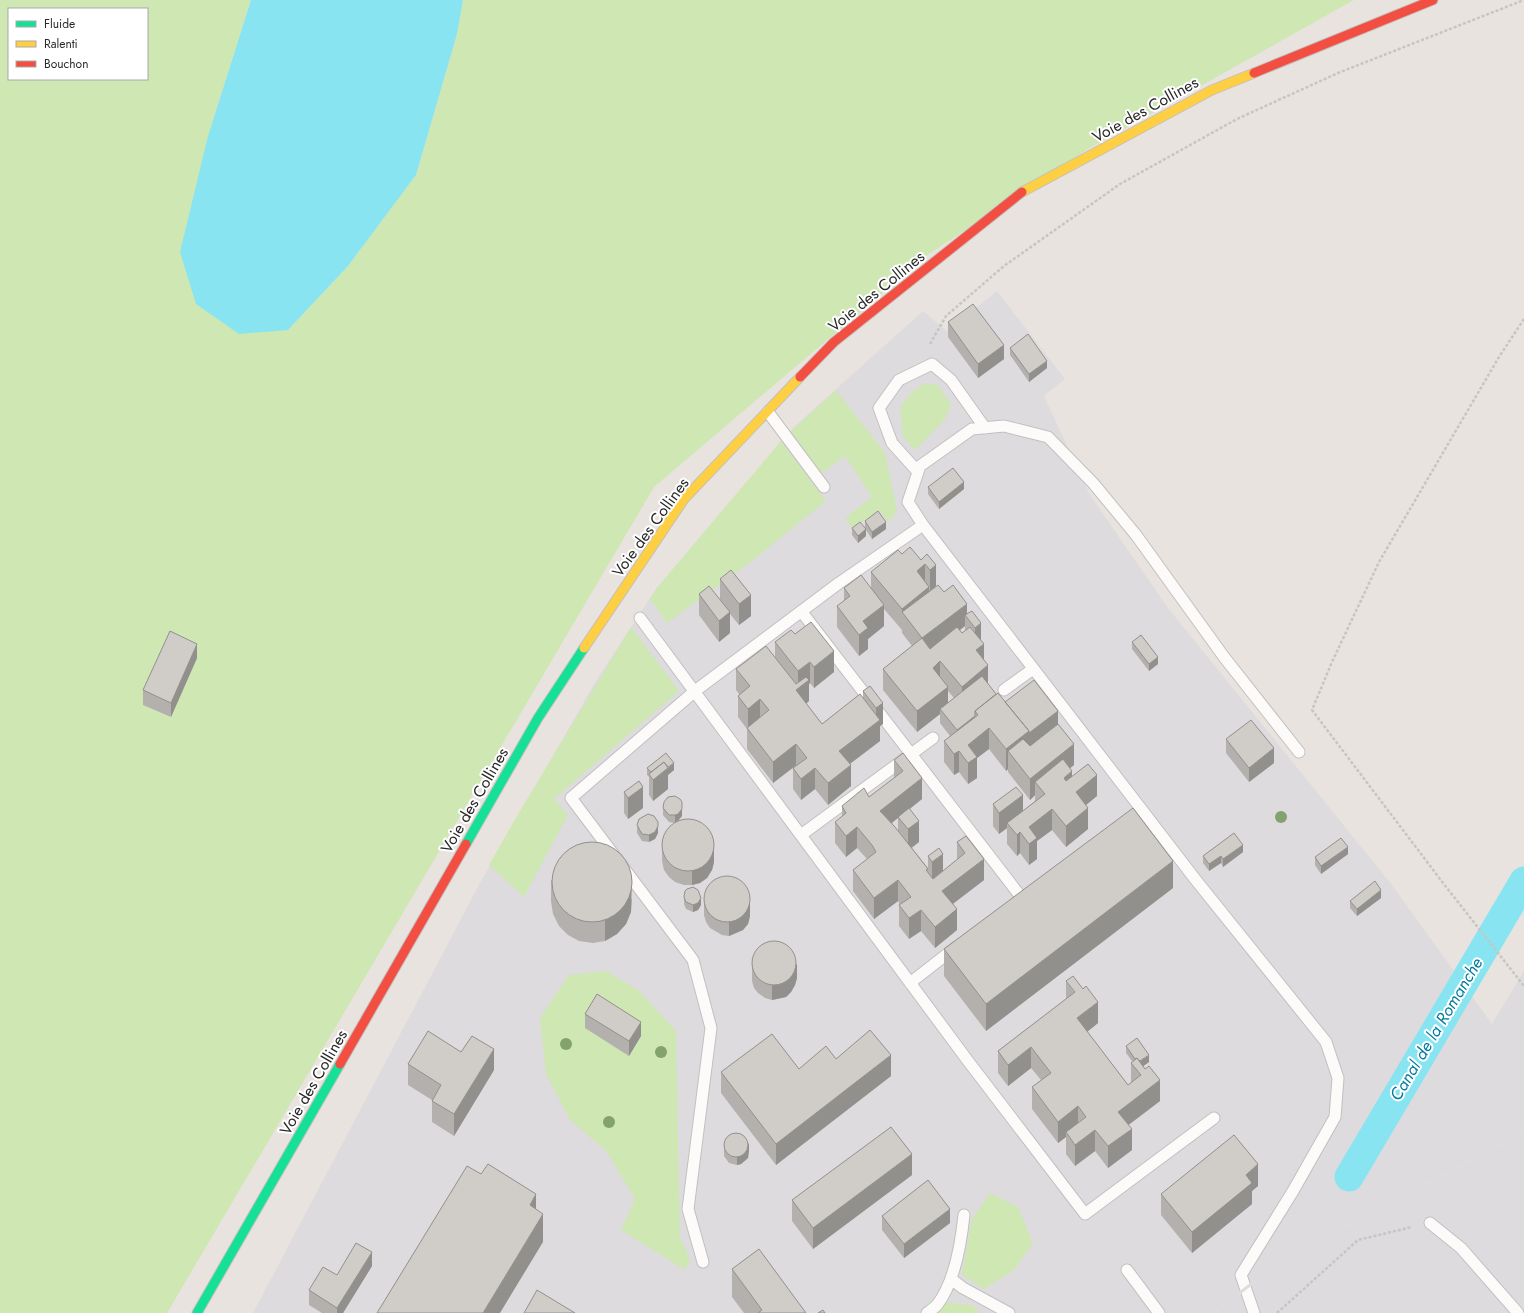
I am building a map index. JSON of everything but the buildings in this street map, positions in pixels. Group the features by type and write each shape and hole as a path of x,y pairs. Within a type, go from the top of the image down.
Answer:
{"street":[{"name":"Voie des Collines","path":"198,1313 538,718 684,500 834,342 1021,193 1212,90 1433,0"}],"lane":[{"path":"918,472 892,443 879,408 899,380 932,364 951,380 985,428"},
{"path":"768,412 824,487"},
{"path":"1254,1313 1241,1275 1293,1191 1335,1117 1338,1078 1326,1042 1195,879 1136,810 1033,669 923,525 908,502 920,466 972,429 1004,426 1048,437 1093,483 1136,535 1224,657 1299,752"},
{"path":"703,1262 688,1210 711,1028 693,960 571,798 695,691 802,611 923,525"},
{"path":"802,611 1021,897"},
{"path":"640,618 910,983 1085,1214 1214,1118"},
{"path":"1004,690 1033,669"},
{"path":"801,835 933,738"},
{"path":"910,983 966,940"},
{"path":"927,1313 936,1306 951,1279 961,1241 964,1215"},
{"path":"1430,1223 1461,1248 1518,1313"},
{"path":"1127,1270 1159,1313"},
{"path":"951,1279 963,1288 1009,1313"}],"path":[{"path":"924,368 929,344 946,316 1004,266 1120,184 1237,119 1302,89 1338,73 1524,0"},
{"path":"1524,319 1499,357 1379,562 1332,662 1312,710 1443,883 1524,986"},
{"path":"1277,1313 1358,1240 1430,1223"}],"shaded area":[{"path":"997,291 1065,379 1044,396 1090,495 1168,608 1392,885 1492,1024 1524,971 1524,1313 253,1313 480,883 596,681 656,589 795,426 923,311 947,331"}],"green space":[{"path":"0,0 251,0 208,136 288,330 348,266 416,175 457,34 463,0 1354,0 1088,149 926,256 654,487 167,1313 0,1313"},
{"path":"925,383 938,385 951,404 945,419 915,450 903,437 900,407 912,392"},
{"path":"836,390 885,453 897,510 888,522 879,510 853,529 845,518 872,497 845,456 821,474 791,431"},
{"path":"781,441 826,501 748,564 667,623 650,599 656,589"},
{"path":"631,627 679,691 554,799 568,815 524,897 489,865"},
{"path":"606,971 638,990 676,1031 680,1238 690,1259 685,1270 621,1230 635,1199 607,1152 570,1120 546,1074 540,1018 569,975"},
{"path":"990,1193 1018,1207 1033,1243 1015,1269 984,1289 962,1275 972,1219"},
{"path":"930,1301 972,1305 980,1313 921,1313"}],"water":[{"path":"251,0 463,0 457,34 416,175 348,266 288,330 239,334 196,304 180,252 208,136"}],"waterway":[{"name":"Canal de la Romanche","path":"1349,1177 1524,881"}],"railway":[{"path":"1214,1313 1282,1260 1524,1132"}],"traffic: fast":[{"path":"466,844 538,718 584,648"},
{"path":"197,1313 340,1064"}],"traffic: slow":[{"path":"1022,192 1212,90 1254,73"},
{"path":"584,648 684,499 800,377"}],"traffic: jam":[{"path":"1254,73 1433,0"},
{"path":"800,377 834,342 1022,192"},
{"path":"340,1064 466,844"}]}
